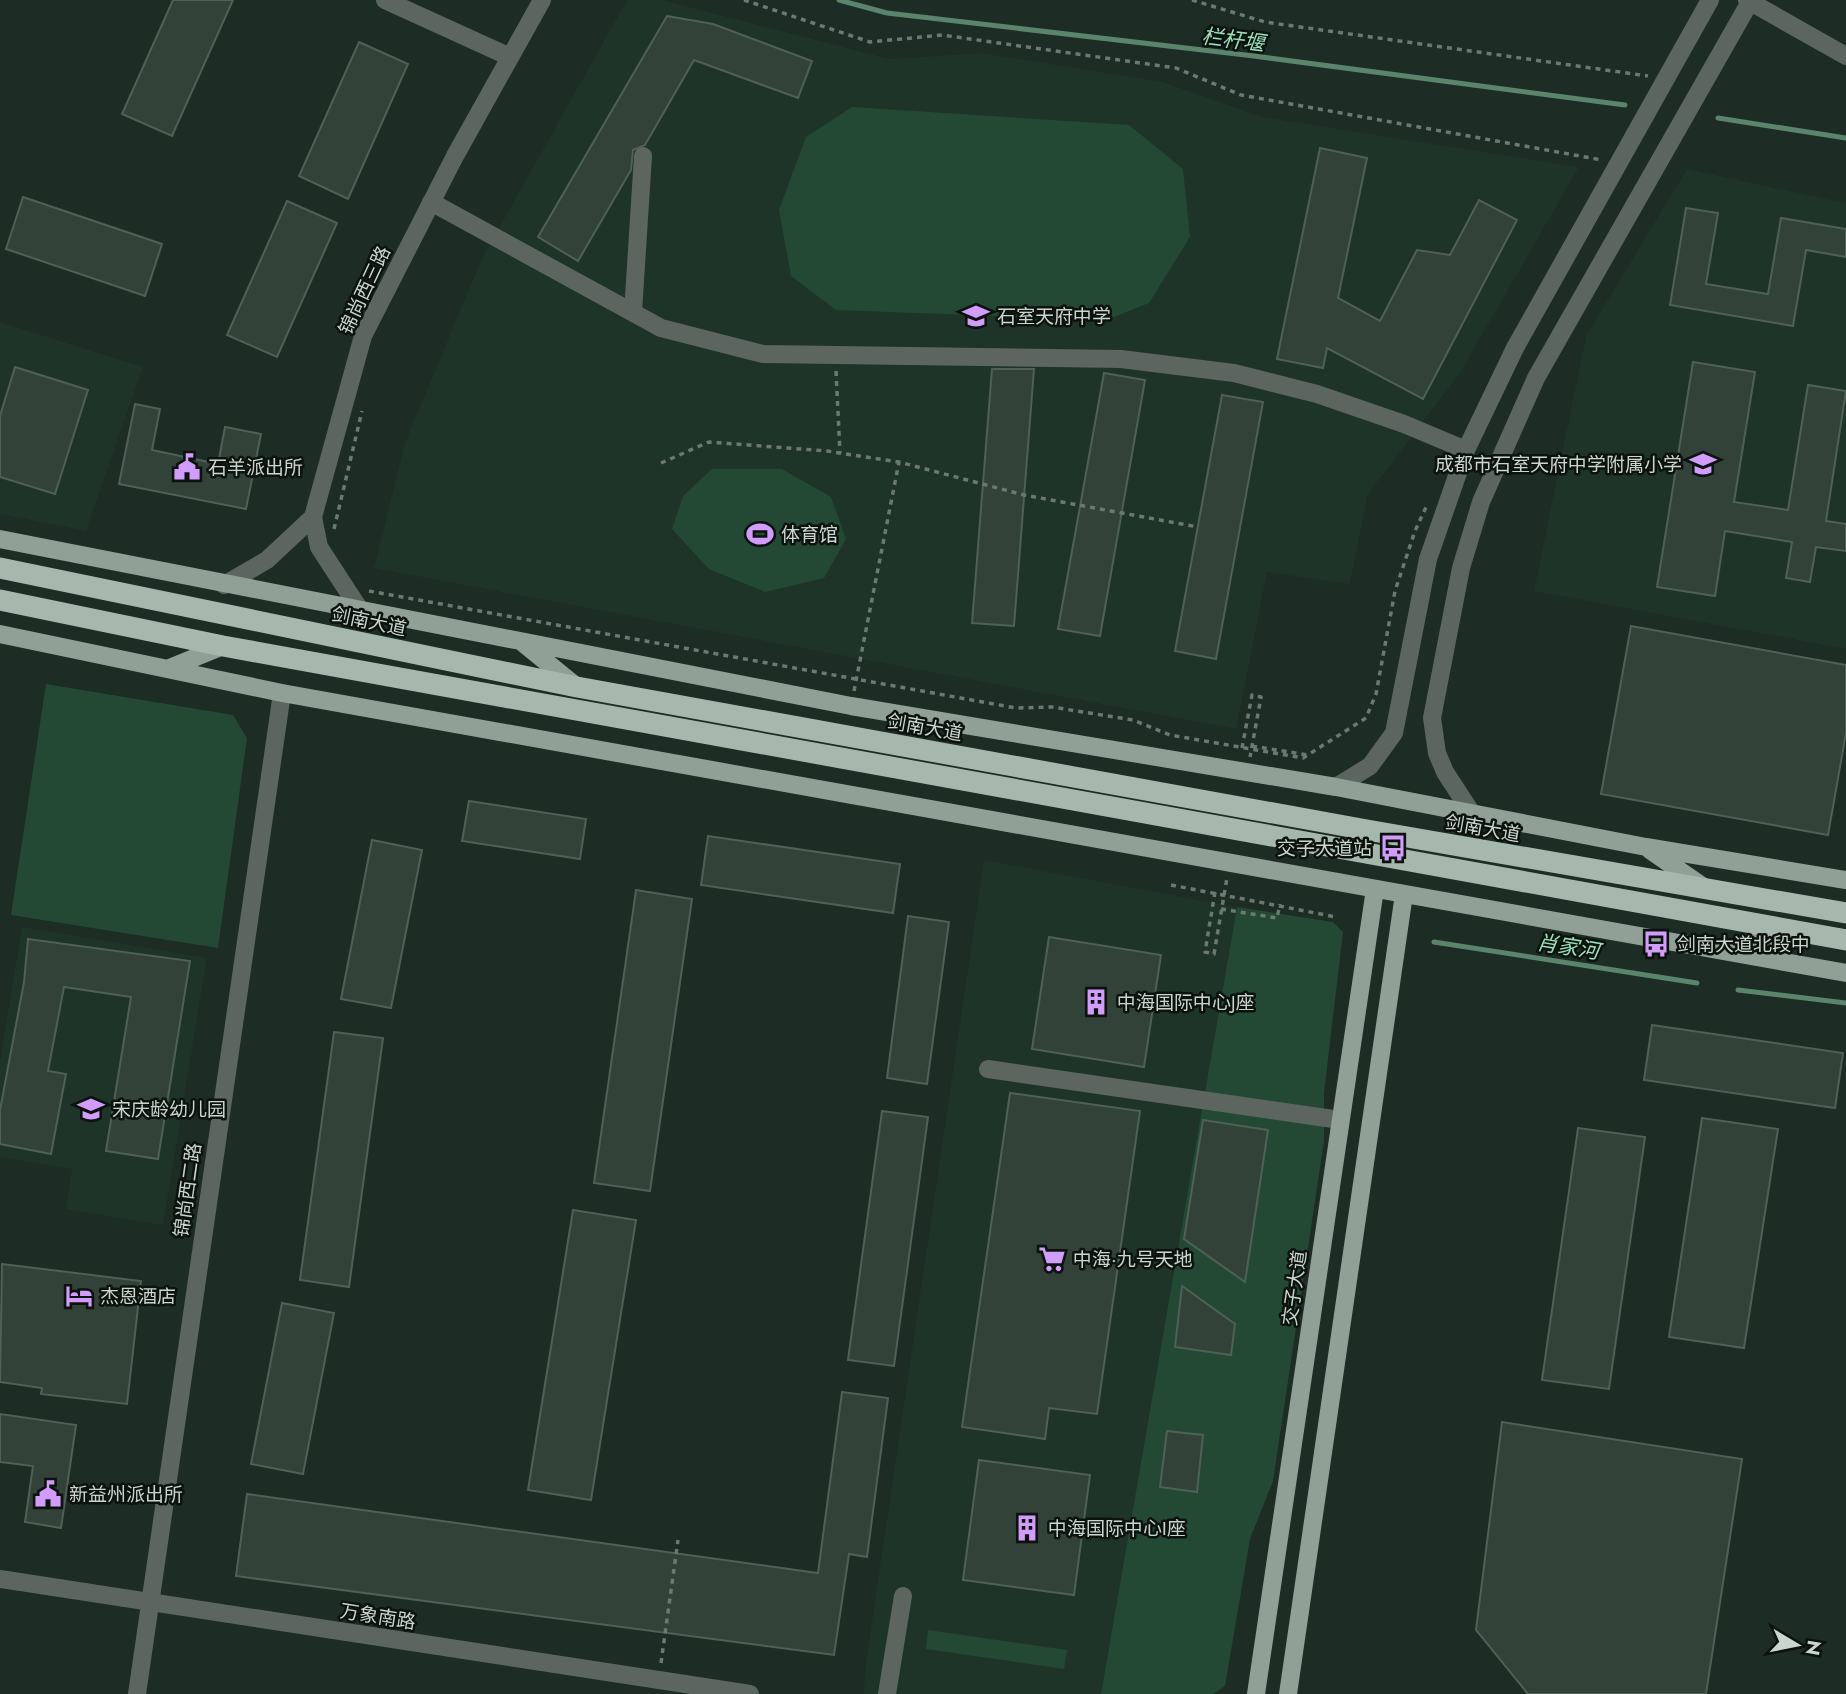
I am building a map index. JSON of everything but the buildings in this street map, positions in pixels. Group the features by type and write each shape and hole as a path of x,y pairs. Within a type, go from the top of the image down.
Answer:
{"highway":[{"name":"剑南大道","path":"0,568 577,687 1707,891 1846,913"},
{"path":"0,600 223,646 1846,940"}],"main road":[{"path":"0,539 362,613 851,706 1336,787 1646,847 1846,880"},
{"path":"0,634 282,693 1846,973"},
{"path":"521,642 577,687"},
{"path":"167,669 223,646"},
{"path":"1646,847 1707,891"},
{"name":"交子大道","path":"1256,1694 1375,889"},
{"path":"1288,1694 1404,894"},
{"path":"1721,951 1792,931"}],"street":[{"path":"385,0 510,57"},
{"name":"锦尚西三路","path":"362,613 319,547 313,517 363,336 431,202 542,0"},
{"path":"1336,787 1370,766 1394,733 1428,559 1466,450 1515,348 1710,0"},
{"path":"1473,815 1445,772 1437,753 1432,718 1461,568 1481,502 1536,378 1750,1 1846,56"},
{"path":"632,312 643,156"},
{"path":"431,202 661,328 763,355 1121,359 1234,373 1329,398 1404,424 1466,450"},
{"path":"224,584 267,560 313,517"},
{"name":"锦尚西二路","path":"137,1694 282,693"},
{"path":"988,1069 1340,1120"},
{"name":"万象南路","path":"0,1579 750,1694"},
{"path":"887,1694 903,1596"}],"path":[{"path":"744,0 870,42 942,35 1176,68 1241,95 1617,163"},
{"path":"1192,0 1265,22 1665,78"},
{"path":"835,355 841,453"},
{"path":"332,536 364,405"},
{"path":"661,463 709,442 841,453 899,462 1024,495 1198,527"},
{"path":"851,706 899,462"},
{"path":"366,591 1016,708 1052,707 1133,720 1170,735 1303,758 1366,718 1376,694 1395,591 1415,531 1429,500"},
{"path":"1242,748 1252,695 1261,697 1252,746 1309,755"},
{"path":"1171,885 1280,904 1336,917"},
{"path":"1215,892 1205,952 1214,954 1222,909 1278,918 1280,904"},
{"path":"658,1682 678,1540"}],"shaded area":[{"name":"石室天府中学","path":"627,0 662,0 890,59 982,53 1163,82 1262,117 1579,167 1460,373 1368,494 1350,584 1267,572 1236,729 374,568 405,443 482,258"},
{"path":"852,107 1129,125 1183,169 1190,237 1149,303 1106,320 836,310 791,276 779,210 806,137"},
{"name":"成都市石室天府中学附属小学","path":"1687,169 1846,203 1846,649 1534,591 1586,336"},
{"path":"0,322 143,367 86,531 0,514"},
{"name":"体育馆","path":"712,469 782,469 831,497 846,539 824,578 765,592 709,569 672,529 683,496"},
{"path":"46,684 233,715 247,738 218,948 11,915"},
{"path":"984,860 1237,907 1101,1694 864,1694 865,1669"},
{"path":"1237,907 1333,922 1343,932 1324,1093 1324,1141 1273,1481 1250,1539 1225,1686 1213,1694 1101,1694"},
{"name":"宋庆龄幼儿园","path":"22,927 207,958 163,1225 66,1209 72,1169 0,1157 0,1061"},
{"path":"928,1630 1067,1650 1064,1669 926,1649"}],"waterway":[{"name":"栏杆堰","path":"839,0 887,13 1254,56 1625,105"},
{"name":"栏杆堰","path":"1718,118 1846,138"},
{"name":"肖家河","path":"1434,942 1697,983"},
{"name":"肖家河","path":"1738,990 1846,1003"}],"place":[{"name":"石室天府中学","path":"976,316"},
{"name":"成都市石室天府中学附属小学","path":"1703,464"},
{"name":"石羊派出所","path":"187,467"},
{"name":"体育馆","path":"760,534"},
{"name":"交子大道站","path":"1393,848"},
{"name":"剑南大道北段中","path":"1656,944"},
{"name":"中海国际中心J座","path":"1096,1002"},
{"name":"宋庆龄幼儿园","path":"91,1109"},
{"name":"中海·九号天地","path":"1052,1259"},
{"name":"杰恩酒店","path":"79,1296"},
{"name":"新益州派出所","path":"48,1494"},
{"name":"中海国际中心I座","path":"1027,1528"}]}
